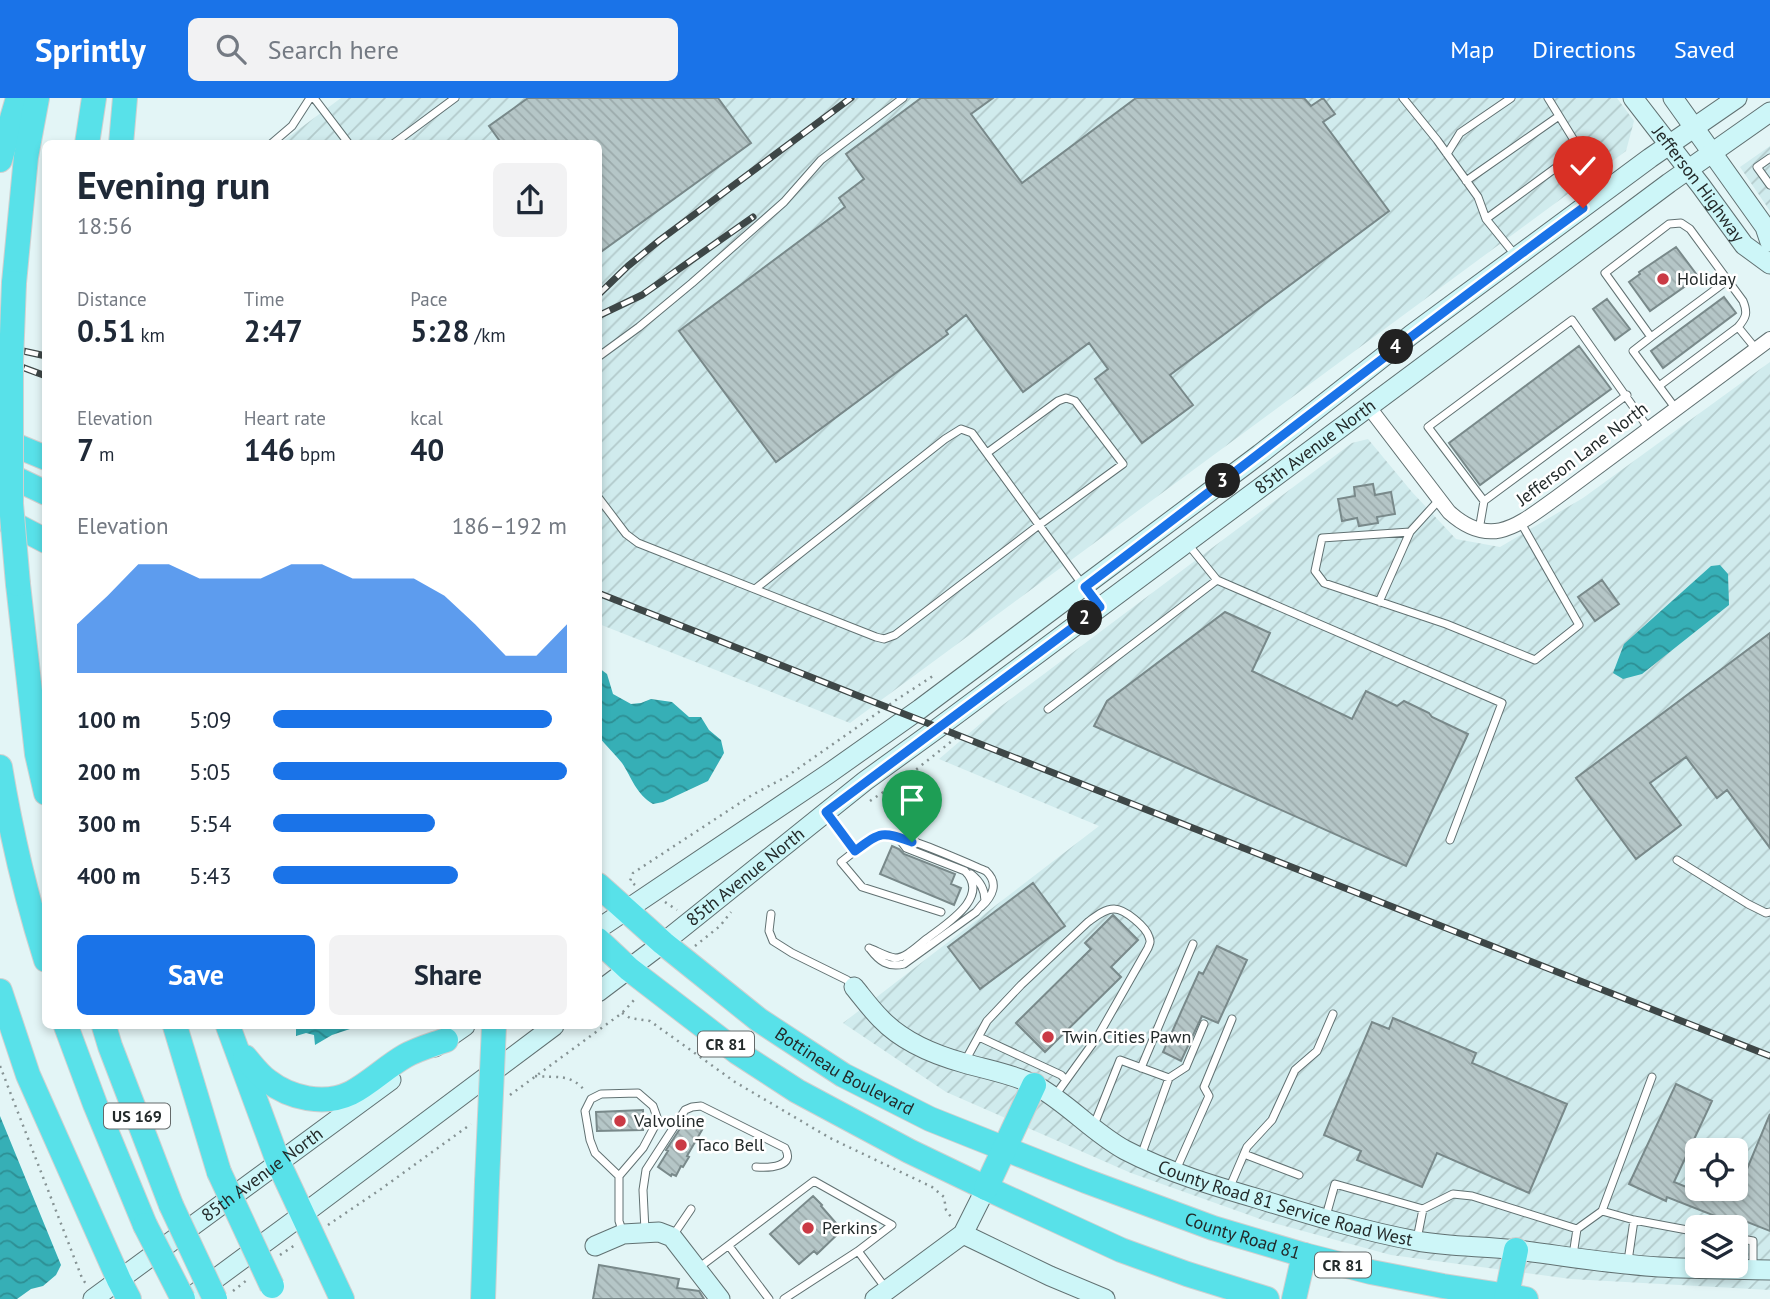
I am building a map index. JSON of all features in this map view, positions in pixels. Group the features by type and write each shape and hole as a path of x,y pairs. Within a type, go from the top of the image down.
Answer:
{"highway":[{"path":"0,160 18,98"},
{"path":"37,98 26,157 14,283 11,504 37,754 42,776"},
{"path":"88,140 94,98"},
{"path":"121,140 125,98"},
{"path":"0,439 42,456"},
{"path":"0,471 42,491"},
{"path":"0,517 42,539"},
{"path":"0,768 10,824 42,946"},
{"name":"Bottineau Boulevard","path":"602,888 663,943 759,1020 843,1074 930,1119 1086,1181"},
{"name":"CR 81","path":"602,944 629,969 737,1052 797,1091 909,1151 1121,1250 1267,1299"},
{"path":"0,991 28,1075 124,1290"},
{"path":"67,1029 145,1225 185,1299"},
{"name":"US 169","path":"105,1029 171,1205 215,1299"},
{"path":"176,1029 219,1172 276,1293"},
{"path":"483,1299 494,1029"},
{"path":"232,1037 267,1081 297,1096 321,1100 350,1094 406,1055 455,1033"},
{"path":"232,1037 279,1164 342,1299"},
{"path":"986,1188 1004,1148 1044,1091"},
{"name":"County Road 81","path":"1086,1181 1213,1227 1304,1255 1371,1272 1513,1298"},
{"path":"1513,1298 1516,1250"},
{"path":"1294,1299 1304,1255"}],"main road":[{"name":"Jefferson Highway","path":"1633,98 1744,245 1770,264"},
{"name":"Jefferson Highway","path":"1673,98 1765,227 1770,242"},
{"name":"85th Avenue North","path":"602,926 910,717 1085,587 1411,335 1668,145 1737,98"},
{"name":"85th Avenue North","path":"602,989 826,812 1368,406 1770,112"},
{"path":"1171,521 1187,542"},
{"path":"1085,587 1100,607"},
{"name":"County Road 81 Service Road West","path":"853,987 882,1021 905,1038 934,1053 1009,1075 1044,1091 1125,1150 1228,1190 1325,1220 1441,1245 1516,1250 1572,1259 1659,1267 1761,1270"},
{"path":"185,1299 550,1029"},
{"name":"85th Avenue North","path":"93,1299 124,1290 279,1164 455,1033"},
{"path":"885,1296 963,1234 986,1188"},
{"path":"595,1246 623,1234 659,1232 672,1237 720,1299"},
{"path":"963,1234 1105,1299"}],"street":[{"name":"Jefferson Lane North","path":"1479,530 1499,532 1521,523 1770,339"},
{"path":"1368,406 1438,500 1461,523 1479,530"}],"lane":[{"path":"276,140 292,126 312,98 346,140"},
{"path":"398,140 455,98"},
{"path":"602,353 639,327 692,283 784,202 821,160 903,98"},
{"path":"1403,98 1478,197 1486,219 1516,257"},
{"path":"1447,154 1460,133 1511,98"},
{"path":"1486,219 1580,150 1548,98"},
{"path":"1466,181 1559,116"},
{"path":"1770,158 1757,167 1770,185"},
{"path":"1651,337 1605,273 1669,224 1681,223 1689,229 1743,301 1746,317 1738,327 1659,387"},
{"path":"1676,409 1633,351 1728,280"},
{"path":"1484,500 1427,427 1572,320 1649,429"},
{"path":"1738,327 1756,349"},
{"path":"1479,530 1484,500 1627,395"},
{"path":"602,502 626,534 638,543 884,639 895,635 1123,464 1076,401 1066,398 1058,401 987,453"},
{"path":"755,589 961,429 972,433 1085,587"},
{"path":"1379,602 1410,532 1438,500"},
{"path":"1410,532 1322,538 1315,571 1324,583 1446,624 1535,660 1579,625 1521,523"},
{"path":"1187,542 1217,580 1502,703 1450,839"},
{"path":"1048,709 1217,580"},
{"path":"826,812 855,851"},
{"path":"941,912 862,887 841,862 873,837 884,834 897,836 986,871 991,876 994,882 989,900 904,964 896,966 879,961 869,948 895,958 900,957 948,923 964,908 972,891 970,876 965,871"},
{"path":"897,836 906,848 972,874 985,893 985,901 981,907"},
{"path":"1677,860 1748,904 1766,913 1770,912"},
{"path":"964,1063 987,1021 1021,985 1098,915 1118,909 1130,915 1148,933 1150,942 1135,975 1098,1036 1066,1080 1044,1091"},
{"path":"771,914 769,931 773,941 846,980 853,987"},
{"path":"1141,1068 1193,944"},
{"path":"1228,1190 1247,1147 1272,1120 1295,1070 1317,1051 1333,1014"},
{"path":"1175,1171 1209,1096 1204,1087 1232,1019"},
{"path":"1141,1157 1169,1078 1186,1067 1204,1024"},
{"path":"979,1037 1061,1075 1066,1080"},
{"path":"1093,1128 1120,1060 1169,1078"},
{"path":"1572,1259 1577,1228 1602,1211 1652,1077"},
{"path":"619,1176 595,1153 585,1111 591,1099 601,1094 638,1093 653,1106 658,1120 643,1148 619,1176 619,1221 623,1234"},
{"path":"645,1232 643,1190 646,1170 685,1110 701,1106 785,1148 788,1153 788,1160 783,1164 768,1168 757,1167"},
{"path":"1244,1154 1299,1175"},
{"path":"697,1269 814,1181 892,1225 858,1251 784,1299"},
{"path":"1325,1220 1335,1184 1423,1209 1452,1194 1472,1196 1577,1228"},
{"path":"672,1237 691,1209"},
{"path":"1417,1241 1423,1209"},
{"path":"1602,1211 1685,1230"},
{"path":"1627,1264 1634,1220"},
{"path":"1748,1240 1753,1241 1761,1270"},
{"path":"729,1246 769,1299"},
{"path":"858,1251 885,1296"}],"path":[{"path":"692,919 630,881 633,873 752,795 786,777 940,671"},
{"path":"622,1013 630,1018 650,1021 735,1082 830,1138 933,1187 944,1197 946,1210 963,1234"},
{"path":"0,1066 82,1278"},
{"path":"535,1076 569,1078 579,1083 591,1099"}],"shaded area":[{"path":"341,98 1617,98 1634,121 1626,151 850,723 602,625 602,140 284,140"},
{"path":"1770,146 1770,211 1740,167"},
{"path":"1770,362 1770,1290 1571,1279 1391,1255 1263,1220 1131,1173 946,1092 843,1023 1099,826 939,759 1000,707 1352,443 1368,439 1456,539 1500,547 1583,498"}],"water":[{"path":"1720,565 1728,574 1729,605 1642,674 1623,679 1613,673 1624,644 1711,566"},
{"path":"602,670 607,674 613,694 631,704 651,699 672,702 689,717 701,717 709,730 721,740 724,753 708,781 653,804 642,795 622,763 602,740"},
{"path":"296,1029 350,1029 315,1045 314,1035 306,1033 296,1036"},
{"path":"0,1116 61,1265 56,1275 43,1286 31,1289 17,1299 0,1299"}],"building":[{"path":"528,98 718,98 751,143 602,251 602,140 499,140 489,126"},
{"path":"921,98 993,98 971,114 1022,183 1136,98 1304,98 1311,106 1323,98 1335,114 1323,122 1389,211 1170,375 1193,405 1142,443 1095,379 1108,369 1089,343 1023,392 966,315 946,331 948,334 776,462 679,331 845,207 839,198 864,179 846,154"},
{"name":"Holiday","path":"1676,247 1697,275 1650,311 1629,282"},
{"name":"Holiday","path":"1724,297 1736,313 1663,368 1651,351"},
{"path":"1607,299 1630,329 1615,340 1593,309"},
{"path":"1579,346 1611,389 1480,485 1449,443"},
{"path":"1373,484 1375,495 1391,492 1395,514 1377,517 1378,523 1359,526 1357,518 1342,521 1338,499 1355,496 1354,487"},
{"path":"1602,580 1619,604 1595,621 1578,597"},
{"path":"1225,612 1270,633 1252,671 1352,719 1366,691 1397,706 1404,701 1468,734 1406,866 1094,726 1107,701"},
{"path":"1770,633 1770,848 1727,790 1717,798 1686,757 1650,783 1681,825 1636,859 1576,778"},
{"path":"892,846 904,854 955,874 951,884 961,888 954,905 880,874"},
{"path":"1033,883 1065,926 980,989 948,947"},
{"path":"1113,915 1138,940 1111,967 1121,977 1045,1052 1016,1023 1091,949 1085,943"},
{"path":"1217,946 1247,960 1218,1023 1202,1016 1181,1061 1163,1052 1199,972 1203,974"},
{"path":"1393,1018 1476,1053 1472,1063 1567,1104 1529,1193 1437,1153 1422,1187 1357,1160 1361,1151 1324,1135 1372,1022 1389,1029"},
{"path":"1676,1084 1712,1101 1695,1138 1685,1138 1685,1159 1674,1182 1685,1186 1685,1201 1748,1201 1748,1167 1770,1114 1770,1231 1748,1222 1748,1215 1713,1215 1667,1197 1666,1201 1629,1184"},
{"name":"Valvoline","path":"643,1110 643,1130 597,1131 596,1112"},
{"name":"Taco Bell","path":"685,1121 702,1130 683,1167 681,1166 676,1176 671,1176 658,1167"},
{"name":"Perkins","path":"813,1196 842,1230 817,1254 814,1251 799,1264 770,1234"},
{"path":"599,1265 679,1279 677,1288 699,1291 704,1299 593,1299"}],"railway":[{"path":"602,291 660,240 851,98"},
{"path":"602,314 642,295 753,217"},
{"path":"0,346 42,355"},
{"path":"0,359 42,375"},
{"path":"602,595 1770,1056"}],"place":[{"name":"Holiday","path":"1663,279"},
{"name":"Twin Cities Pawn","path":"1048,1037"},
{"name":"Valvoline","path":"620,1121"},
{"name":"Taco Bell","path":"681,1145"},
{"name":"Perkins","path":"808,1228"}],"route":[{"path":"912,842 884,834 873,837 855,851 826,812 1100,607 1085,587 1411,335 1583,208"}]}
